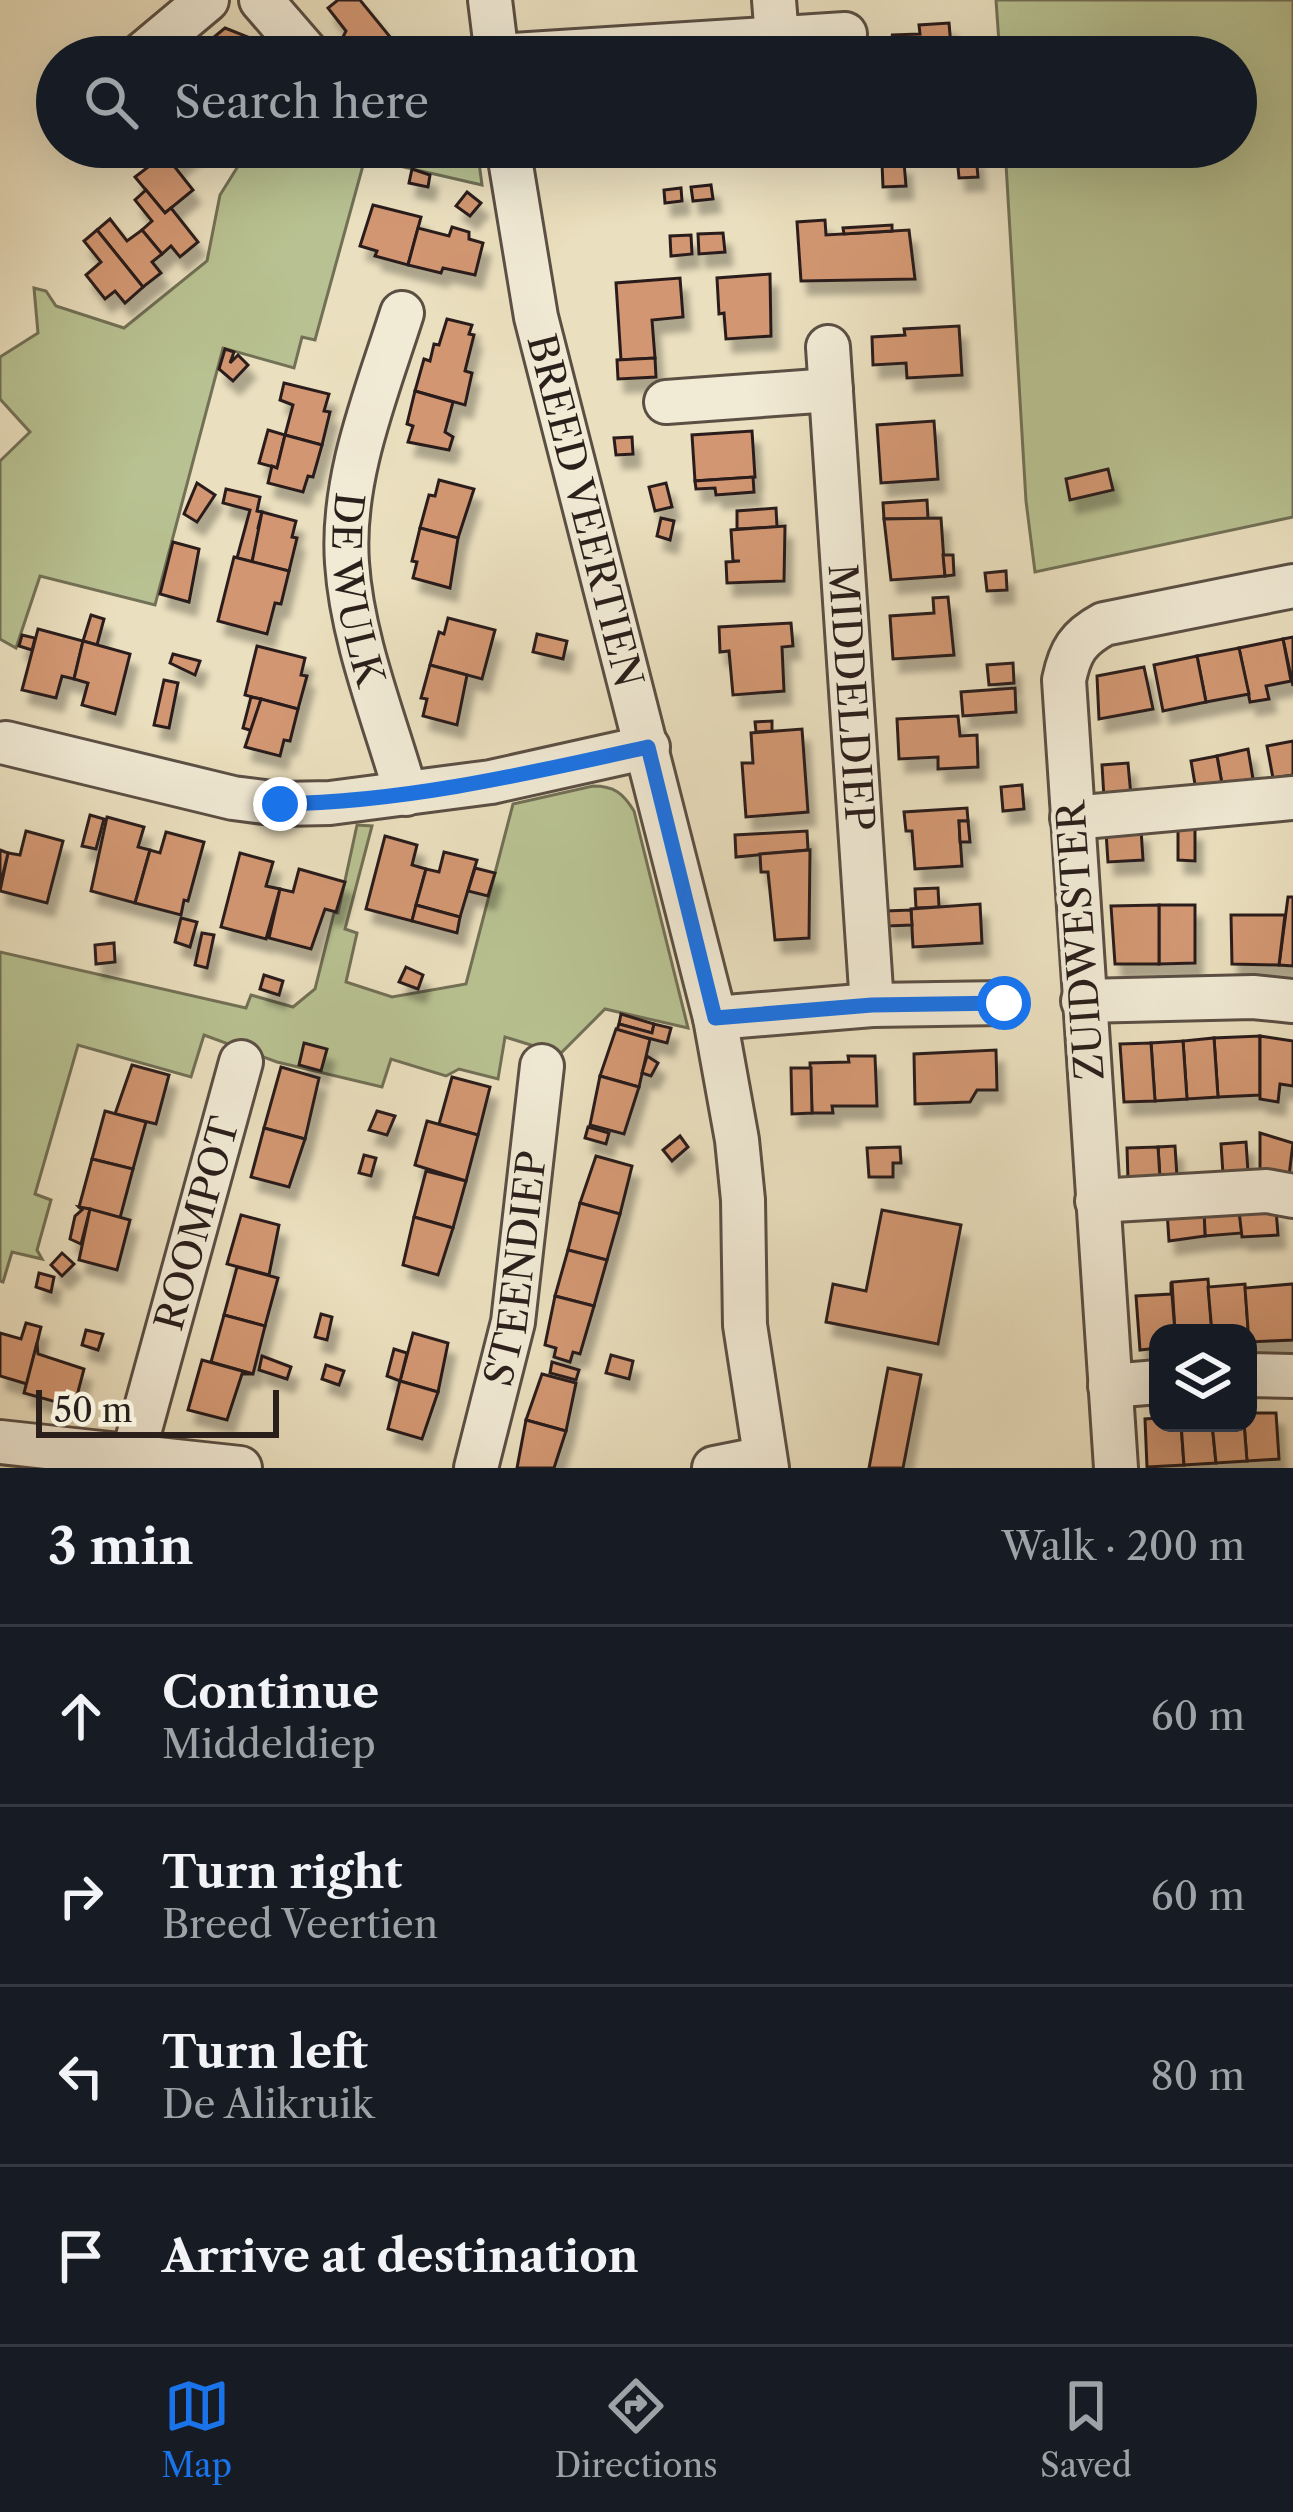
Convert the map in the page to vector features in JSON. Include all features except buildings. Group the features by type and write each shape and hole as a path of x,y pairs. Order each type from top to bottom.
{"street":[{"path":"164,36 207,0"},
{"path":"262,0 292,36"},
{"path":"490,0 494,36"},
{"path":"647,36 775,19 845,34"},
{"name":"BREED VEERTIEN","path":"511,168 536,316 715,1018 737,1140 745,1325 766,1463 713,1468"},
{"name":"DE WULK","path":"402,313 360,452 350,502 347,558 363,641 406,794"},
{"name":"MIDDELDIEP","path":"828,346 872,1005"},
{"path":"666,402 831,390"},
{"name":"ZUIDWESTER","path":"1116,1468 1064,680 1069,656 1082,635 1104,624 1293,586"},
{"path":"6,743 233,798 280,804 330,803 490,782 648,747"},
{"path":"1072,818 1293,798"},
{"path":"1083,1001 1293,1000"},
{"path":"715,1018 872,1005 1004,1003"},
{"name":"ROOMPOT","path":"133,1455 241,1062"},
{"name":"STEENDIEP","path":"476,1468 513,1322 542,1066"},
{"path":"1097,1201 1267,1191 1293,1196"},
{"path":"1257,1375 1293,1376"},
{"path":"1110,1386 1149,1383"},
{"path":"0,1442 240,1468"}],"green space":[{"path":"996,0 1293,0 1293,517 1035,572 1026,501 1006,168 1257,168 1257,36 999,36"},
{"path":"237,168 362,168 315,340 302,337 294,368 223,348 155,605 40,576 16,648 0,639 0,461 30,432 0,399 0,357 38,333 34,288 46,291 56,306 124,328 207,261 220,195"},
{"path":"408,168 480,168 482,185"},
{"path":"593,786 617,792 634,811 688,1028 605,1009 560,1054 505,1037 498,1079 459,1069 446,1076 391,1059 382,1087 277,1062 204,1035 191,1077 78,1045 35,1194 51,1200 37,1250 42,1259 12,1252 0,1281 0,952 246,1008 251,995 293,1007 315,989 357,825 372,826 345,929 357,933 346,982 392,997 466,984 513,804"}],"route":[{"path":"280,804 330,803 490,782 648,747 715,1018 872,1005 1004,1003"}]}
